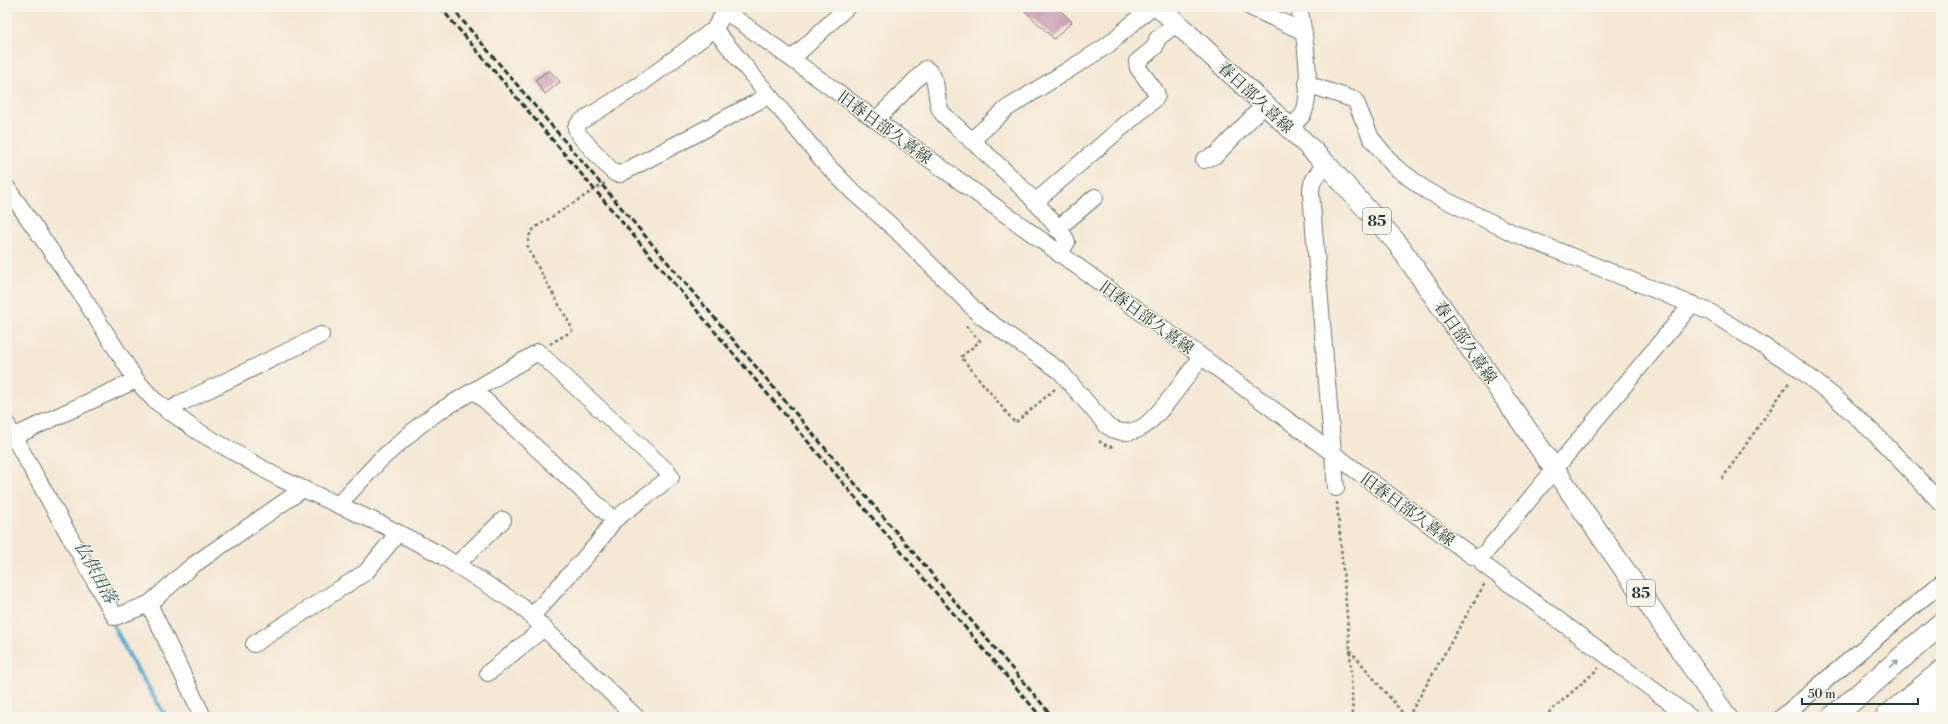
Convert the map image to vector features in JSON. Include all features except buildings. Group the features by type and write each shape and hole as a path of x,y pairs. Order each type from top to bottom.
{"highway":[{"path":"1833,717 1941,624"},
{"path":"1887,717 1941,672"}],"main road":[{"name":"春日部久喜線","path":"1159,7 1290,128 1326,164 1396,243 1727,717"}],"street":[{"path":"971,141 1006,109 1108,45 1151,7"},
{"path":"1250,7 1304,32"},
{"path":"1290,128 1302,115 1307,98 1307,46 1299,7"},
{"path":"792,60 845,8"},
{"path":"723,9 716,26 716,30 768,96 828,167 853,192 895,228 981,316 1060,371 1107,426 1115,431 1123,433 1132,431 1147,424 1181,384 1201,357"},
{"name":"旧春日部久喜線","path":"723,9 1472,556 1479,557"},
{"path":"1036,202 1155,99 1157,96 1156,92 1138,68 1137,62 1155,47 1157,39 1177,23"},
{"path":"716,30 709,33 642,83 580,122 576,128 579,135 616,174 627,172 768,96"},
{"path":"876,120 926,69 931,72 934,78 941,113 1036,202 1064,236 1067,242 1059,254"},
{"path":"1307,84 1355,100 1371,138 1394,166 1427,191 1511,232 1710,312 1798,368 1838,399 1879,438 1941,503"},
{"path":"1204,160 1216,155 1265,104"},
{"path":"1326,164 1315,176 1311,186 1336,488"},
{"path":"7,188 78,288 136,380 154,400 168,412 197,432 281,479 398,533 456,565 521,606 636,717"},
{"path":"1057,229 1095,197"},
{"path":"1685,713 1490,570 1484,565 1479,557 1485,553 1692,304"},
{"path":"168,412 181,403 321,335"},
{"path":"338,505 380,460 420,424 538,352 668,472 671,477 614,520 597,544 532,616"},
{"path":"136,380 11,431 115,617 149,604 192,566 303,489"},
{"path":"475,391 614,520"},
{"path":"456,565 503,520"},
{"path":"254,644 366,572 398,533"},
{"path":"1782,717 1941,583"},
{"path":"149,604 203,717"},
{"path":"488,673 544,628"},
{"path":"1916,717 1941,696"}],"path":[{"path":"538,352 572,331 572,328 528,249 531,231 544,221 602,185 616,174"},
{"path":"1722,479 1798,368"},
{"path":"1336,488 1350,650 1353,717"},
{"path":"1350,650 1407,717 1487,580 1490,570"},
{"path":"1544,717 1610,658"}],"waterway":[{"name":"仏供田落","path":"111,621 132,661 166,717"}],"railway":[{"path":"440,7 1041,717"},
{"path":"451,7 1053,717"}]}
